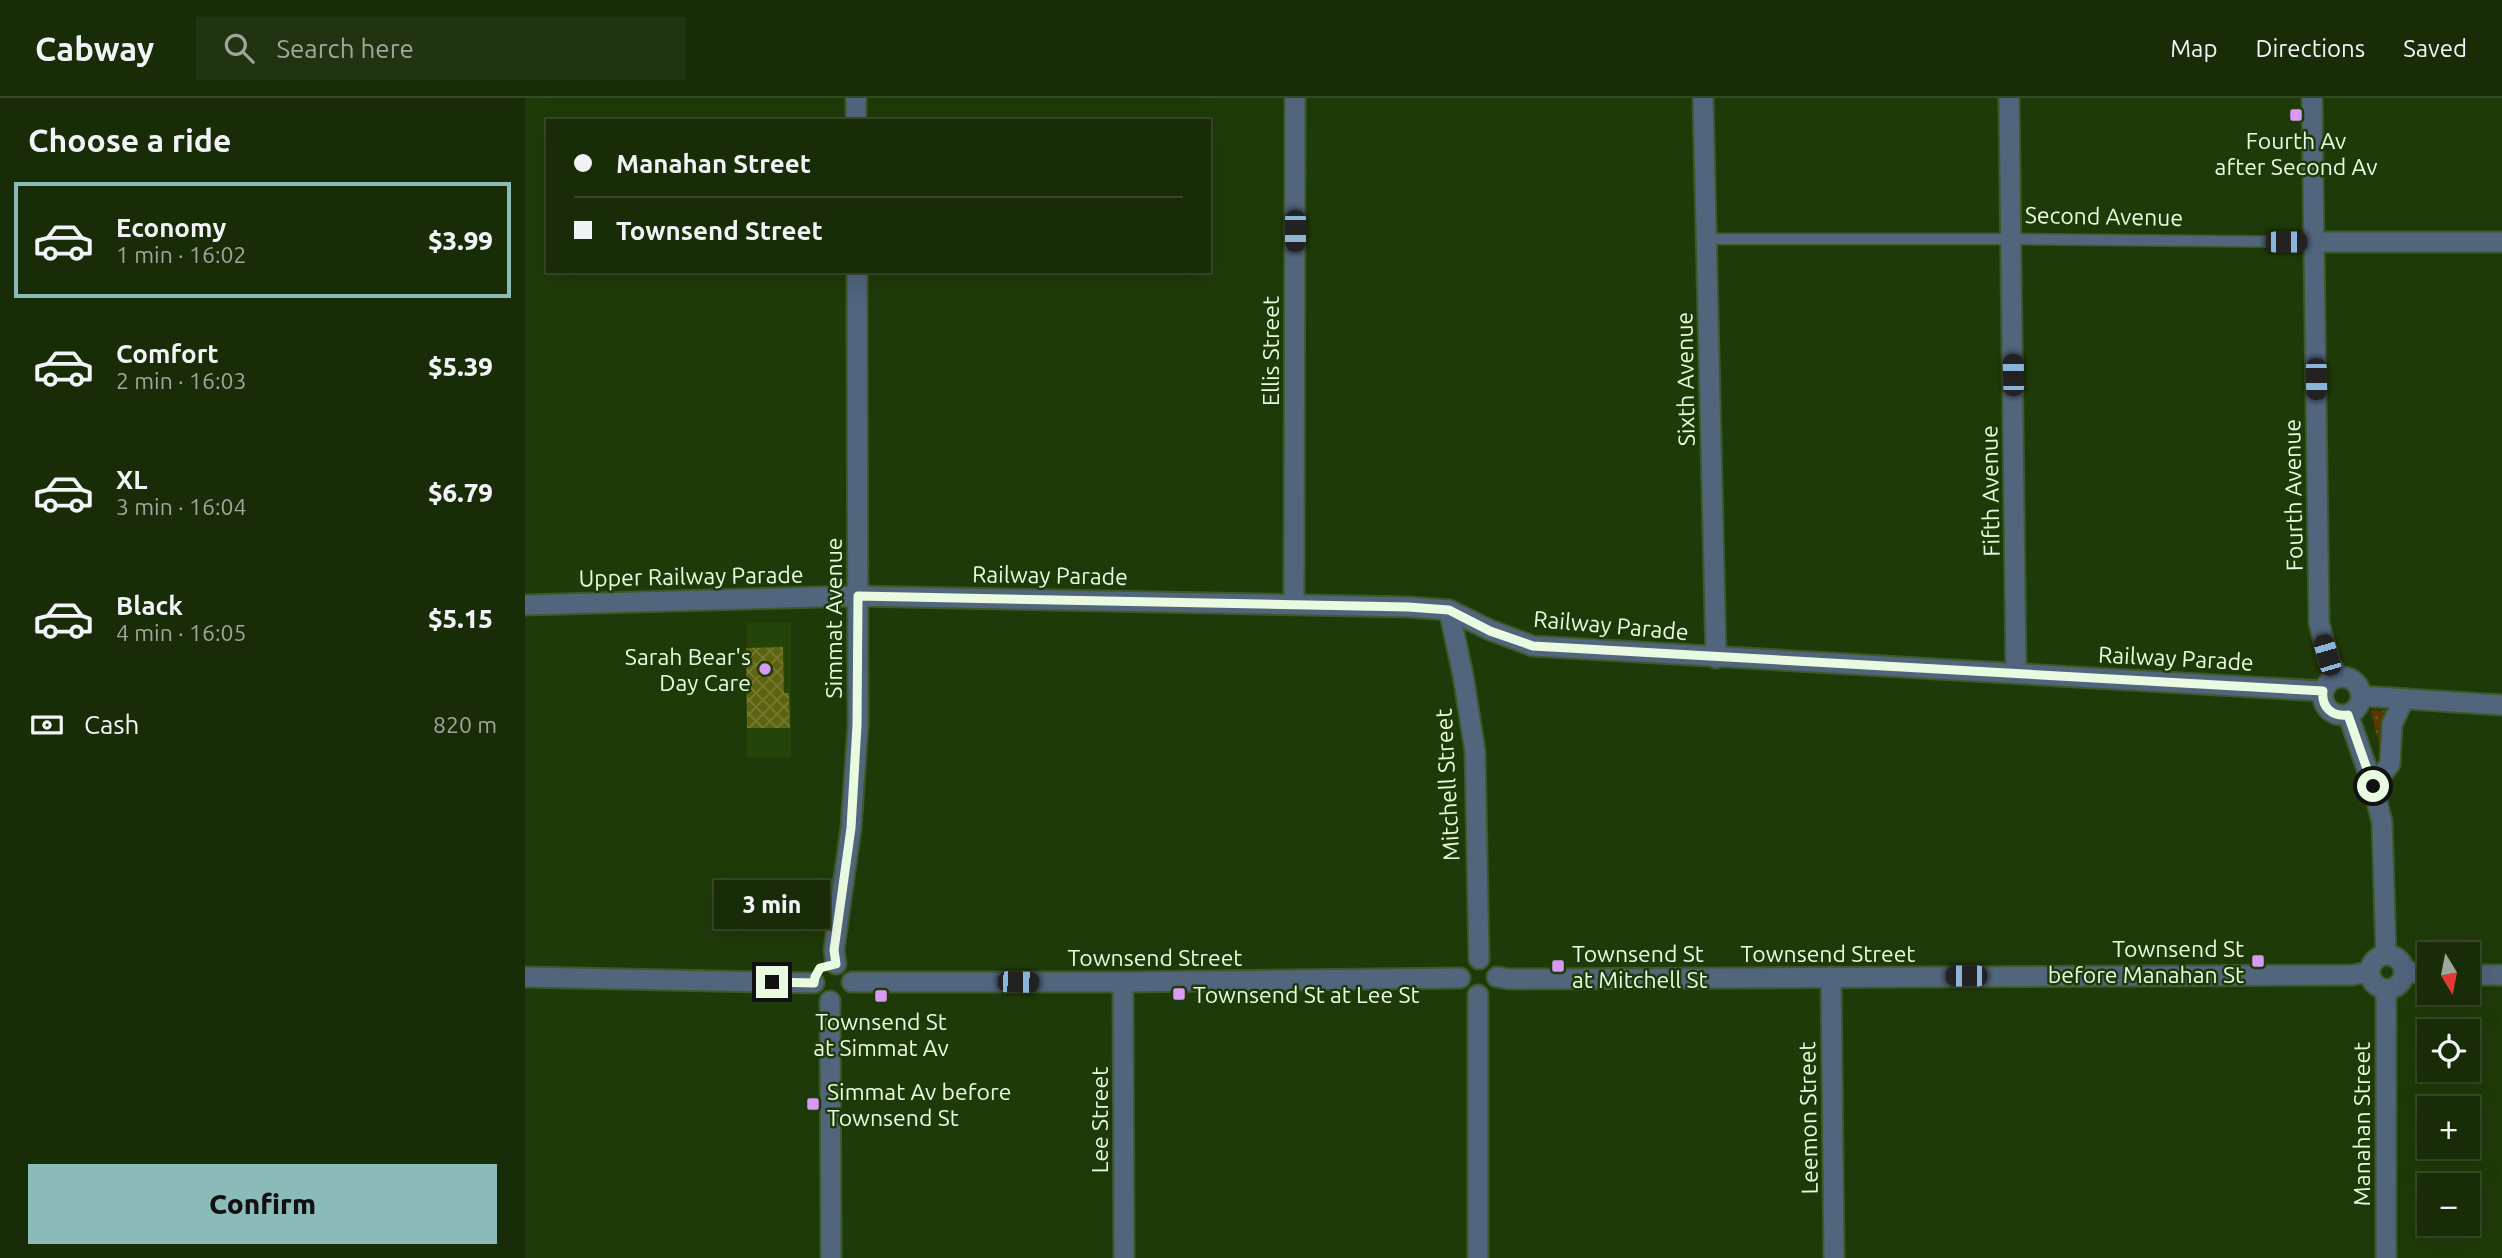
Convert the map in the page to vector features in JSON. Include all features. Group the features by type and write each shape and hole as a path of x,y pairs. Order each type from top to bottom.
{"street":[{"path":"856,98 856,119"},
{"name":"Ellis Street","path":"1294,603 1295,98"},
{"name":"Sixth Avenue","path":"1703,98 1716,658"},
{"name":"Fifth Avenue","path":"2009,98 2016,673"},
{"name":"Fourth Avenue","path":"2312,98 2319,623 2329,661 2338,677"},
{"name":"Second Avenue","path":"2314,242 2502,242"},
{"name":"Simmat Avenue","path":"836,964 834,950 851,828 857,725 857,273"},
{"name":"Railway Parade","path":"858,596 1294,603 1449,610 1490,631 1533,646 2323,691"},
{"name":"Upper Railway Parade","path":"525,605 858,596"},
{"name":"Mitchell Street","path":"1449,610 1475,751 1479,958"},
{"path":"2338,677 2354,681 2361,696 2357,708 2348,715 2336,715 2326,708 2323,691 2329,682 2338,677"},
{"path":"2361,696 2502,705"},
{"path":"2373,786 2390,764 2392,724 2404,699"},
{"path":"2348,715 2373,786 2382,822 2386,955"},
{"path":"2405,971 2397,987 2386,990 2372,982 2369,972 2376,958 2386,955 2396,958 2405,971 2417,973"},
{"path":"1479,958 1493,966 1497,976 1493,987 1478,995 1468,992 1460,978 1460,972 1467,962 1479,958"},
{"path":"836,964 848,971 852,982 849,992 843,998 830,1000 821,996 814,983 820,968 836,964"},
{"name":"Townsend Street","path":"1497,976 1509,979 2352,975 2369,972"},
{"path":"2480,975 2502,975"},
{"path":"525,976 814,983"},
{"name":"Leemon Street","path":"1831,977 1834,1258"},
{"name":"Townsend Street","path":"852,982 1460,978"},
{"name":"Lee Street","path":"1123,982 1124,1258"},
{"name":"Manahan Street","path":"2386,990 2386,1258"},
{"path":"1478,995 1478,1258"},
{"path":"830,1000 831,1258"}],"lane":[{"name":"Second Avenue","path":"1706,239 2314,242"}],"shaded area":[{"path":"747,623 791,623 791,757 747,757"},
{"path":"2389,711 2382,756 2371,712"}],"building":[{"name":"Sarah Bear's Day Care","path":"783,647 784,693 789,693 790,728 747,728 746,648"}],"place":[{"name":"Fourth Av after Second Av","path":"2296,115"},
{"name":"Sarah Bear's Day Care","path":"765,669"},
{"name":"Townsend St before Manahan St","path":"2258,961"},
{"name":"Townsend St at Mitchell St","path":"1558,966"},
{"name":"Townsend St at Lee St","path":"1179,994"},
{"name":"Townsend St at Simmat Av","path":"881,996"},
{"name":"Simmat Av before Townsend St","path":"813,1104"}],"route":[{"path":"772,982 814,983 820,968 836,964 834,950 851,828 857,725 858,596 1408,607 1449,610 1490,631 1533,646 2323,691 2326,708 2336,715 2348,715 2373,786"}]}
